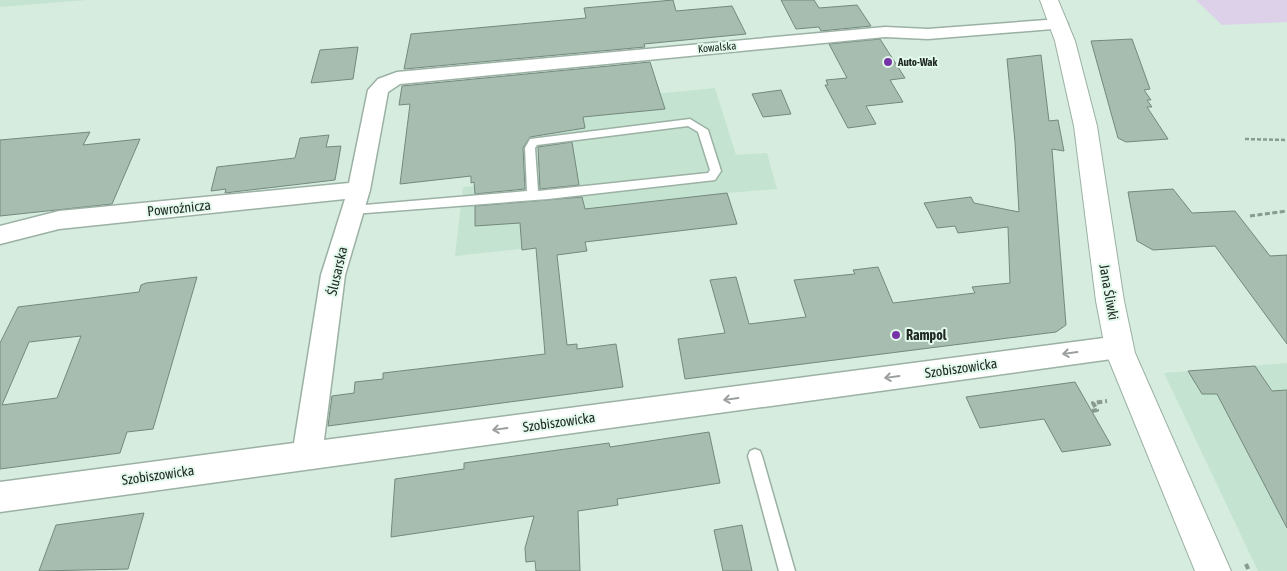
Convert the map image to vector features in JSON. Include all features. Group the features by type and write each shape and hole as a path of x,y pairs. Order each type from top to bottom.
{"street":[{"name":"Kowalska","path":"378,90 385,83 397,78 662,51 885,32 928,34 1054,12"},
{"name":"Jana Śliwki","path":"1054,12 1092,160 1105,275 1118,347 1213,571"},
{"name":"Ślusarska","path":"307,455 333,275 357,200 378,90"},
{"name":"Powroźnicza","path":"0,236 59,220 357,200"},
{"name":"Szobiszowicka","path":"0,497 1118,347"}],"lane":[{"path":"357,200 548,195 711,177 716,171 703,130 690,122 534,142 530,148 533,195"},
{"path":"755,456 787,571"}],"path":[{"path":"1246,139 1287,140"},
{"path":"1250,216 1287,211"},
{"path":"1092,411 1097,410 1093,403 1107,401"},
{"path":"1245,562 1249,571"}],"shaded area":[{"path":"0,0 87,0 0,7"},
{"path":"1196,0 1287,0 1287,22 1222,25"},
{"path":"715,88 736,155 767,153 777,189 728,193 738,225 455,256 463,187 513,182 512,108"},
{"path":"1287,363 1287,571 1258,571 1164,373"}],"building":[{"path":"673,0 676,11 732,6 746,34 644,44 645,47 404,69 411,34 586,18 584,8"},
{"path":"781,0 814,0 819,8 857,5 871,26 821,31 819,27 796,29"},
{"path":"880,39 905,78 890,80 903,102 866,106 876,124 848,128 825,85 828,85 826,80 847,78 829,44"},
{"path":"1132,39 1150,89 1144,90 1151,100 1147,100 1152,107 1147,107 1168,139 1126,142 1118,138 1091,41"},
{"path":"358,47 353,79 311,83 320,50"},
{"path":"1041,55 1049,121 1058,120 1064,151 1052,149 1066,325 1056,332 685,379 678,339 725,333 710,280 736,277 749,324 806,317 794,280 855,274 853,270 878,267 893,303 975,293 972,287 1010,283 1008,227 958,233 955,226 937,228 924,203 971,197 974,203 1019,212 1007,59"},
{"path":"650,62 665,109 583,117 585,128 530,137 523,148 525,189 475,194 474,182 471,183 471,176 400,184 410,104 399,105 402,86"},
{"path":"781,90 791,114 763,117 752,94"},
{"path":"90,132 83,145 140,139 112,204 0,216 0,140"},
{"path":"329,135 326,147 341,146 335,180 225,193 226,189 211,191 217,167 295,158 300,138"},
{"path":"572,142 579,185 540,189 538,147"},
{"path":"1173,189 1192,213 1235,211 1270,256 1287,255 1287,344 1215,246 1153,250 1137,241 1128,192"},
{"path":"727,193 737,224 585,242 587,251 557,255 567,345 577,344 577,349 616,344 623,387 328,426 332,396 354,393 355,382 383,379 383,373 545,354 536,248 522,250 520,223 475,226 475,206 582,197 585,209"},
{"path":"197,277 153,429 127,432 120,453 0,469 0,343 18,307 139,292 141,285","holes":["81,336 57,398 2,405 29,342"]},
{"path":"1255,366 1272,391 1287,390 1287,528 1217,394 1202,394 1188,371"},
{"path":"1075,382 1111,445 1062,452 1044,419 980,428 966,397"},
{"path":"709,432 720,483 617,499 618,505 578,511 580,571 536,571 535,561 526,562 525,548 534,516 391,537 395,479 464,469 464,463 609,443 610,447"},
{"path":"144,513 128,569 39,571 56,525"},
{"path":"742,525 752,571 723,571 714,530"}],"place":[{"name":"Auto-Wak","path":"888,62"},
{"name":"Rampol","path":"896,335"}]}
